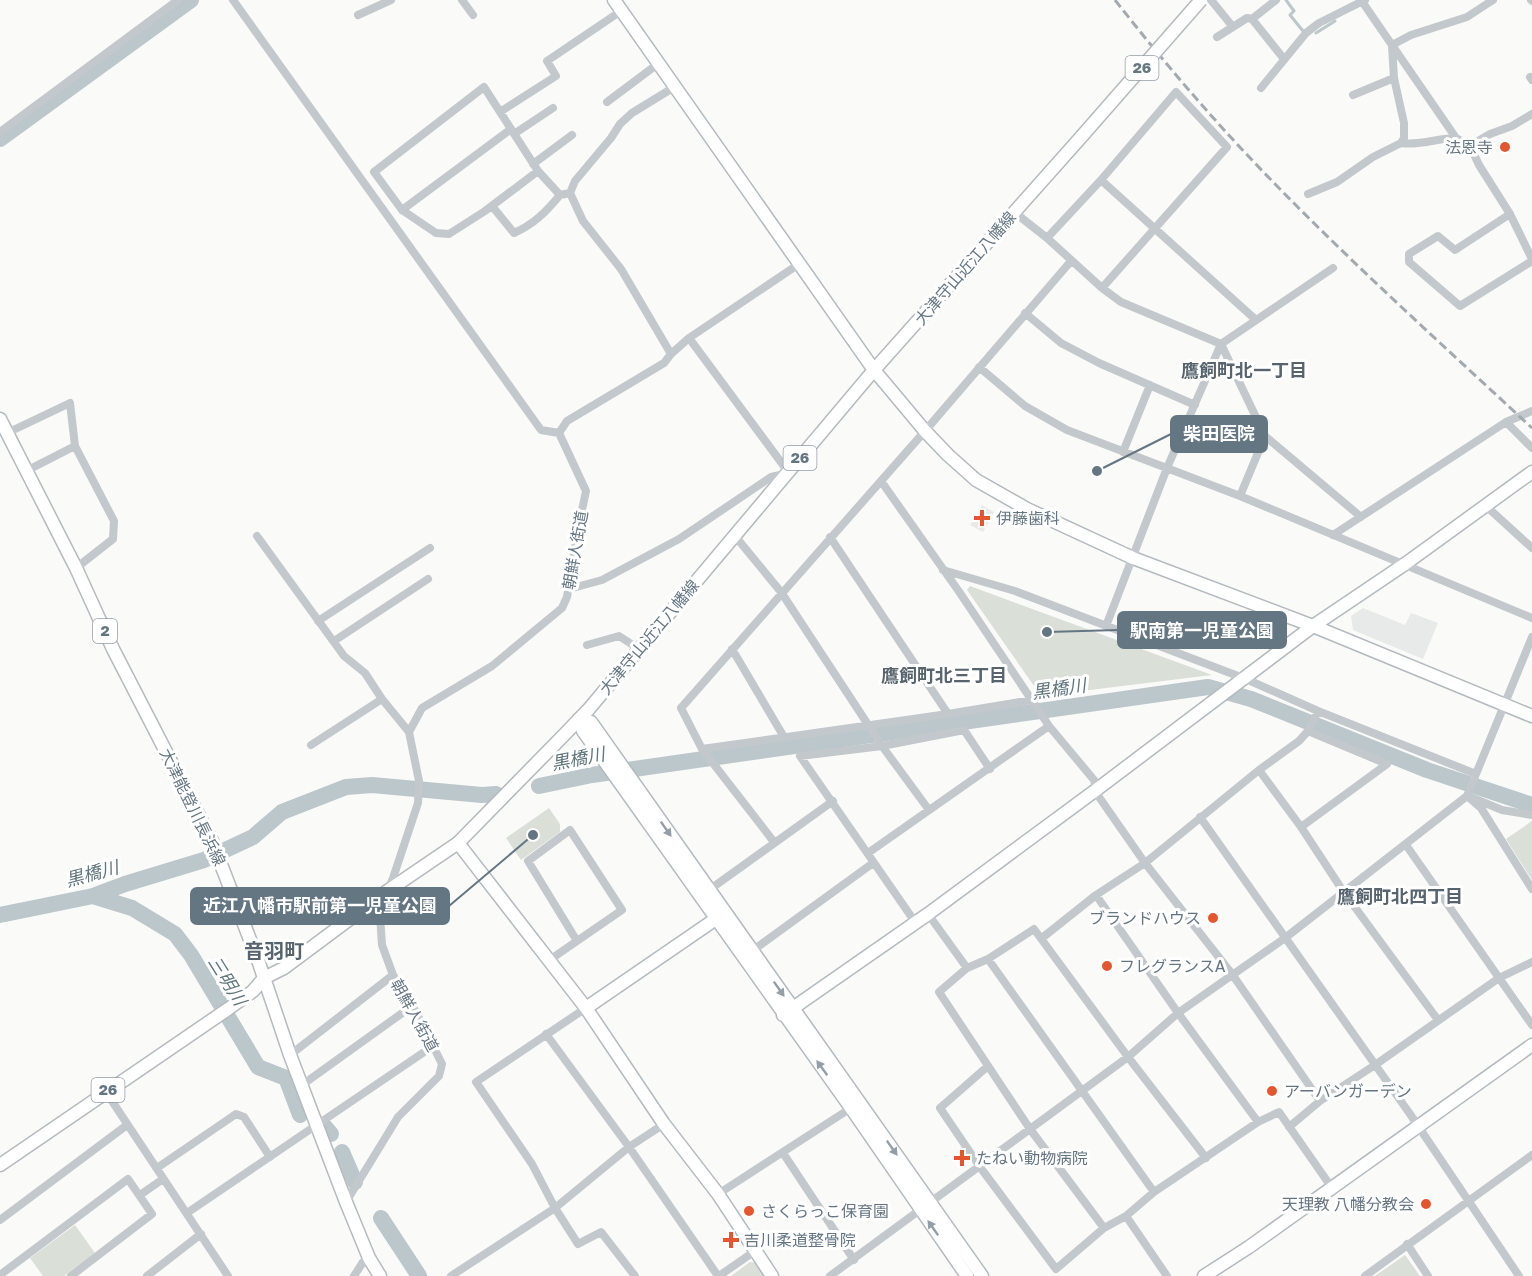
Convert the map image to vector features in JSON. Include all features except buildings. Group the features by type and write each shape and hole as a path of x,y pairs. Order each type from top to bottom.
{"street":[{"path":"0,132 178,0"},
{"path":"233,0 541,430 559,433 567,421 664,363 689,338 799,264"},
{"path":"358,15 391,0"},
{"path":"462,0 473,15"},
{"path":"614,0 874,370 948,456 976,480 1027,509 1133,558 1313,626 1532,716"},
{"name":"大津守山近江八幡線","path":"0,1165 217,1017 253,991 264,978 284,968 386,891 458,843 579,719 874,370 1201,0"},
{"path":"1211,0 1233,27"},
{"path":"1252,19 1276,0"},
{"path":"1261,87 1306,33 1319,23 1363,0 1456,138 1470,146 1479,165 1510,214 1532,260 1460,306 1409,262 1409,254 1438,236 1455,250 1510,214"},
{"path":"1392,45 1411,35 1467,17 1493,0"},
{"path":"500,112 556,76 547,61 621,11"},
{"path":"1217,37 1246,18 1252,19 1284,59"},
{"path":"1308,194 1337,182 1401,143 1404,138 1404,123 1394,78 1392,45"},
{"path":"607,102 659,63"},
{"path":"1353,95 1394,78"},
{"path":"671,354 621,269 583,221 570,193 574,181 620,124 632,113 676,86"},
{"path":"560,195 536,167 484,87 374,172 402,210 436,233 449,234 492,206 536,167 572,135"},
{"path":"1047,238 1101,180 1176,92 1227,147 1102,288"},
{"path":"402,210 513,131 553,108"},
{"path":"1470,146 1532,114"},
{"path":"1401,143 1413,145 1440,138 1456,138"},
{"path":"1101,180 1256,320"},
{"path":"492,206 514,233 529,226 545,213 560,195 570,193"},
{"path":"1014,212 1121,302 1221,344 1265,436 1361,516"},
{"path":"774,843 702,749 681,708 1071,261"},
{"path":"1106,626 1167,468 1221,344 1333,268"},
{"path":"1025,313 1061,343 1099,363 1195,405"},
{"path":"569,589 602,580 679,539 771,477 789,473 689,338"},
{"path":"979,367 1025,406 1066,430 1240,496 1532,618"},
{"path":"1123,452 1150,386"},
{"path":"7,433 70,403 75,446 114,521 113,539 76,568"},
{"path":"1333,535 1506,422 1532,411"},
{"name":"大津能登川長浜線","path":"0,419 76,568 113,649 212,841 346,1202 369,1258 380,1276"},
{"path":"1506,422 1532,448"},
{"name":"朝鮮人街道","path":"346,1202 398,1117 439,1076 442,1064 393,975 382,945 380,915 386,891 400,860 418,803 419,781 409,732 422,708 492,666 562,608 569,589 586,491 559,433"},
{"path":"1240,496 1265,436"},
{"path":"26,471 75,446"},
{"path":"788,1012 928,914 1246,679 1313,626 1405,564 1532,472"},
{"path":"881,481 1049,726 1095,780 1096,790 1145,864 1232,974 1320,1101"},
{"path":"1486,506 1532,548"},
{"path":"257,536 344,656 365,673 382,699 409,732"},
{"path":"735,536 781,592 882,746 928,810"},
{"path":"830,537 948,714"},
{"path":"318,621 430,548"},
{"path":"943,570 1015,591 1246,679 1318,711 1476,774"},
{"path":"334,641 428,579"},
{"path":"587,645 619,636 639,649"},
{"path":"830,1276 1128,1057 1178,1013 1285,938 1467,796 1532,637"},
{"path":"732,649 784,737"},
{"path":"311,745 382,699"},
{"path":"702,749 1032,701"},
{"path":"1042,938 1096,895 1145,864 1200,817 1299,741 1308,731 1318,711"},
{"path":"579,719 591,722 611,761 926,1207 967,1276"},
{"path":"868,853 1049,726"},
{"path":"915,922 800,756 882,746 964,730 990,769"},
{"path":"1301,827 1387,764 1308,731"},
{"path":"1259,770 1301,827 1343,891 1438,1020"},
{"path":"627,784 709,890 720,915 752,951 788,1012 851,1108 982,1276"},
{"path":"1467,796 1502,810 1532,815"},
{"path":"1467,796 1480,808 1532,889"},
{"path":"709,890 833,801"},
{"path":"1200,817 1375,1065 1519,1276"},
{"path":"548,961 622,910 570,830 528,861 577,941"},
{"path":"458,843 586,1008 664,1124 718,1194 772,1276"},
{"path":"1406,845 1532,1025"},
{"path":"752,951 873,863"},
{"path":"1096,895 1178,1013 1258,1122"},
{"path":"928,914 967,968"},
{"path":"635,1276 601,1232 578,1244 555,1208 532,1164 476,1082 720,915"},
{"path":"1104,1228 1030,1129 939,992 967,968 988,959 1034,928 1128,1057 1206,1158"},
{"path":"988,959 1154,1192"},
{"path":"1289,1127 1320,1101 1499,978 1532,962"},
{"path":"290,1055 393,975"},
{"path":"302,1085 412,1006"},
{"path":"546,1034 719,1276 755,1251"},
{"path":"1204,1276 1249,1247 1532,1045"},
{"path":"188,1213 433,1046"},
{"path":"988,1066 940,1107 980,1167 1056,1269 1104,1228 1126,1216 1154,1192 1258,1122 1279,1112 1332,1188"},
{"path":"106,1092 228,1276"},
{"path":"718,1194 851,1108"},
{"path":"157,1168 236,1114 244,1117 270,1157"},
{"path":"451,1276 544,1213 555,1208 629,1148 664,1124"},
{"path":"0,1220 127,1125"},
{"path":"783,1153 854,1260"},
{"path":"1365,1276 1468,1200 1531,1158"},
{"path":"0,1275 128,1179 153,1214 71,1276"},
{"path":"140,1196 164,1179"},
{"path":"1126,1216 1167,1276"},
{"path":"147,1276 201,1234"},
{"path":"1407,1244 1428,1276"},
{"path":"354,1276 363,1262 369,1258"}],"shaded area":[{"name":"伊藤歯科","path":"982,505 994,512 983,532 970,525"},
{"path":"970,586 1212,675 1041,696 967,590"},
{"path":"1363,608 1405,625 1411,613 1438,623 1423,659 1353,630 1351,616"},
{"path":"549,808 560,824 560,832 521,860 506,838"},
{"path":"1532,821 1532,880 1506,839"},
{"path":"75,1225 95,1253 64,1276 43,1276 30,1258"},
{"path":"1405,1255 1420,1276 1375,1276"},
{"path":"750,1262 759,1263 768,1276 731,1276"}],"waterway":[{"path":"0,139 191,0"},
{"path":"1286,0 1294,11 1290,15 1303,31"},
{"path":"1316,33 1335,21"},
{"name":"黒橋川","path":"539,786 592,775 1208,687 1251,699 1427,770 1532,805"},
{"name":"黒橋川","path":"0,915 93,896 204,860 253,837 282,812 346,787 372,785 482,795 496,794"},
{"name":"三明川","path":"93,896 132,908 175,934 191,955 258,1067 286,1078 300,1115"},
{"name":"三明川","path":"325,1127 331,1134"},
{"name":"三明川","path":"342,1152 355,1182"},
{"name":"三明川","path":"381,1218 419,1276"}],"railway":[{"path":"1115,0 1193,95 1277,186 1371,278 1532,428"}],"place":[{"name":"法恩寺","path":"1505,147"},
{"name":"柴田医院","path":"1097,471"},
{"name":"伊藤歯科","path":"982,518"},
{"name":"駅南第一児童公園","path":"1047,632"},
{"name":"近江八幡市駅前第一児童公園","path":"533,835"},
{"name":"ブランドハウス","path":"1213,918"},
{"name":"フレグランスA","path":"1107,966"},
{"name":"アーバンガーデン","path":"1272,1091"},
{"name":"たねい動物病院","path":"962,1158"},
{"name":"天理教 八幡分教会","path":"1426,1204"},
{"name":"さくらっこ保育園","path":"749,1211"},
{"name":"吉川柔道整骨院","path":"731,1240"}],"district":[{"name":"鷹飼町北一丁目","path":"1244,371"},
{"name":"鷹飼町北三丁目","path":"944,676"},
{"name":"鷹飼町北四丁目","path":"1400,897"},
{"name":"音羽町","path":"274,951"}]}
